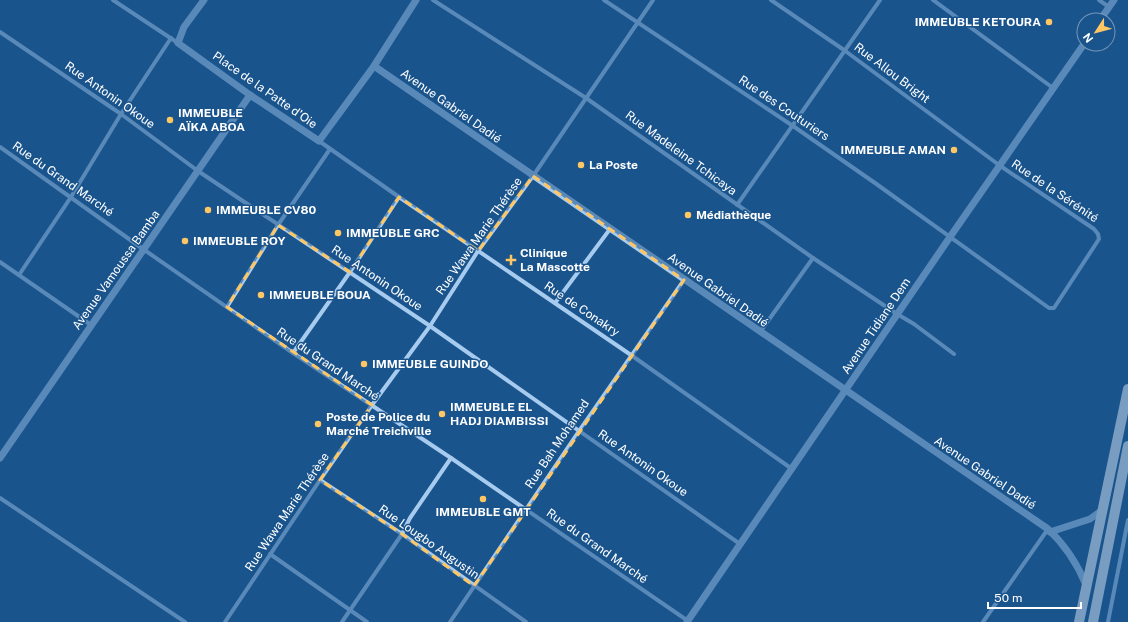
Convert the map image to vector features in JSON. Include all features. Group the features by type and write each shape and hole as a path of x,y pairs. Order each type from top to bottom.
{"main road":[{"path":"1079,622 1101,511 1128,389"},
{"path":"1093,622 1128,446"}],"street":[{"path":"113,0 178,43 184,27 204,0"},
{"name":"Place de la Patte d'Oie","path":"178,43 319,141 374,66 416,0"},
{"name":"Rue Madeleine Tchicaya","path":"433,0 586,98 813,258 914,324 954,354"},
{"name":"Rue des Couturiers","path":"604,0 793,126 950,237"},
{"name":"Rue Wawa Marie Thérèse","path":"225,622 320,480 372,405 430,326 478,251 533,176 653,0"},
{"name":"Rue Allou Bright","path":"771,0 844,50 999,166"},
{"path":"737,205 880,0"},
{"path":"933,0 1053,88"},
{"path":"1106,12 1114,0"},
{"path":"1101,1 1109,7"},
{"name":"Rue Antonin Okoue","path":"0,32 121,114 198,171 430,326 740,544"},
{"path":"19,275 71,198 121,114 171,38"},
{"name":"Avenue Tidiane Dem","path":"688,622 897,314 1078,52"},
{"name":"Avenue Gabriel Dadié","path":"374,66 1049,531 1070,553 1079,568 1086,585"},
{"name":"Avenue Vamoussa Bamba","path":"0,458 250,94"},
{"name":"Rue de Conakry","path":"319,141 631,355 792,469"},
{"name":"Rue du Grand Marché","path":"0,147 293,353 451,458 688,622"},
{"path":"227,307 278,224 330,149"},
{"name":"Rue de la Sérénité","path":"950,237 1049,308 1054,308 1058,304 1099,239 1098,234 1094,229 1053,200 999,166"},
{"path":"293,353 350,272 399,197"},
{"path":"555,303 610,229"},
{"path":"760,333 813,258"},
{"path":"0,262 91,325"},
{"name":"Rue Bah Mohamed","path":"450,622 525,509 684,280"},
{"path":"342,622 402,534 410,518 451,458"},
{"name":"Rue Lougbo Augustin","path":"320,480 402,534 526,622"},
{"path":"0,498 185,622"},
{"path":"984,622 1049,531 1090,519 1101,511"},
{"path":"1108,622 1128,520"},
{"path":"270,554 367,622"}],"highlighted area":[{"path":"533,176 684,280 474,586 402,534 320,480 372,405 227,307 278,225 350,272 399,197 478,251"}],"place":[{"name":"IMMEUBLE KETOURA","path":"1049,22"},
{"name":"IMMEUBLE AÏKA ABOA","path":"170,120"},
{"name":"IMMEUBLE AMAN","path":"954,150"},
{"name":"La Poste","path":"581,165"},
{"name":"IMMEUBLE CV80","path":"208,210"},
{"name":"Médiathèque","path":"688,215"},
{"name":"IMMEUBLE GRC","path":"338,233"},
{"name":"IMMEUBLE ROY","path":"185,241"},
{"name":"Clinique La Mascotte","path":"511,260"},
{"name":"IMMEUBLE BOUA","path":"261,295"},
{"name":"IMMEUBLE GUINDO","path":"364,364"},
{"name":"IMMEUBLE EL HADJ DIAMBISSI","path":"442,414"},
{"name":"Poste de Police du Marché Treichville","path":"318,424"},
{"name":"IMMEUBLE GMT","path":"483,499"}]}
